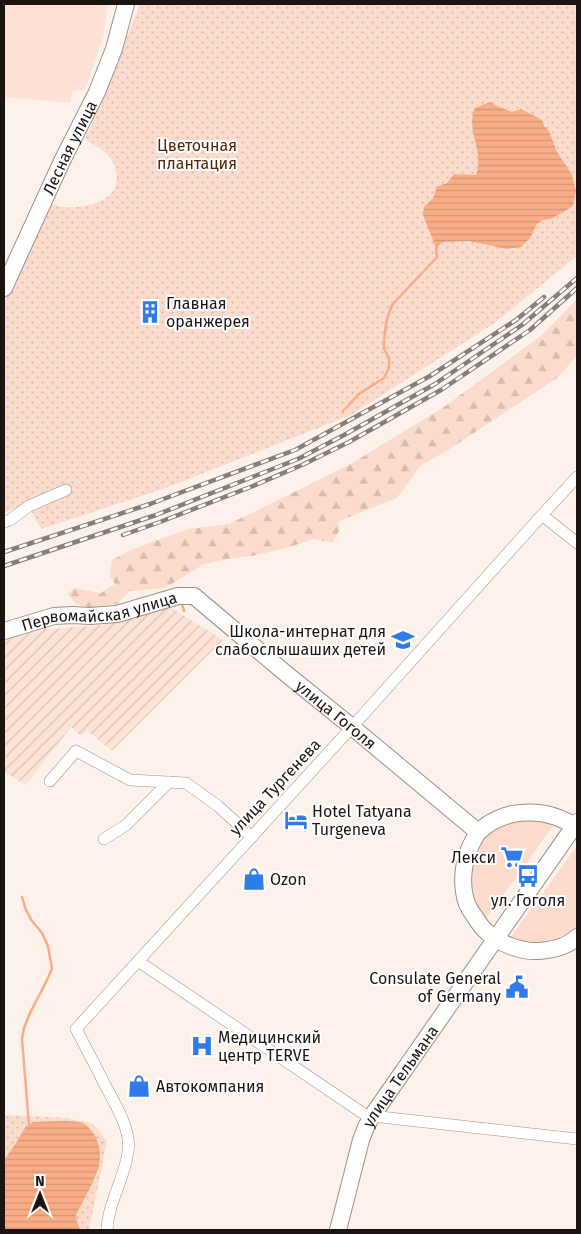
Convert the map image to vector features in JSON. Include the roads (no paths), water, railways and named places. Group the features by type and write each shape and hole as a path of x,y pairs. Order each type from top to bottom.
{"street":[{"name":"Лесная улица","path":"4,288 62,161 97,92 114,49 126,4"},
{"name":"улица Тургенева","path":"107,1230 110,1208 127,1161 128,1139 119,1113 76,1029 352,728 577,477"},
{"path":"4,522 10,520 29,506 66,490"},
{"path":"542,515 577,542"},
{"name":"Первомайская улица","path":"4,631 54,616 117,614 178,596 194,596"},
{"name":"улица Гоголя","path":"194,596 478,832"},
{"path":"50,781 76,751 130,780 186,783 218,806 252,837"},
{"path":"104,839 126,825 169,782"},
{"name":"улица Тельмана","path":"338,1230 361,1140 372,1116 576,825 555,816 537,812 523,812 495,820 478,832"},
{"path":"478,832 467,855 463,873 467,905 487,932 517,950 537,951 558,948 577,937"},
{"path":"138,961 361,1113 372,1116 577,1139"}],"waterway":[{"path":"343,411 359,394 384,378 389,368 389,358 384,349 384,339 387,319 392,305 437,257 436,248"},
{"path":"181,602 184,611"},
{"path":"22,897 26,910 42,933 48,946 52,969 30,1013 22,1039 29,1125"}],"railway":[{"path":"4,566 156,515 298,459 435,384 522,325 577,278"},
{"path":"123,535 253,486 349,442 441,390 530,330 577,288"},
{"path":"4,552 150,504 295,450 430,376 516,320 544,297"}],"place":[{"name":"Главная оранжерея","path":"150,312"},
{"name":"Школа-интернат для слабослышаших детей","path":"403,640"},
{"name":"Hotel Tatyana Turgeneva","path":"296,820"},
{"name":"Лекси","path":"512,857"},
{"name":"ул. Гоголя","path":"528,876"},
{"name":"Ozon","path":"254,879"},
{"name":"Consulate General of Germany","path":"517,987"},
{"name":"Медицинский центр TERVE","path":"202,1046"},
{"name":"Автокомпания","path":"139,1086"}],"park label":[{"name":"Цветочная плантация","path":"197,154"}]}
